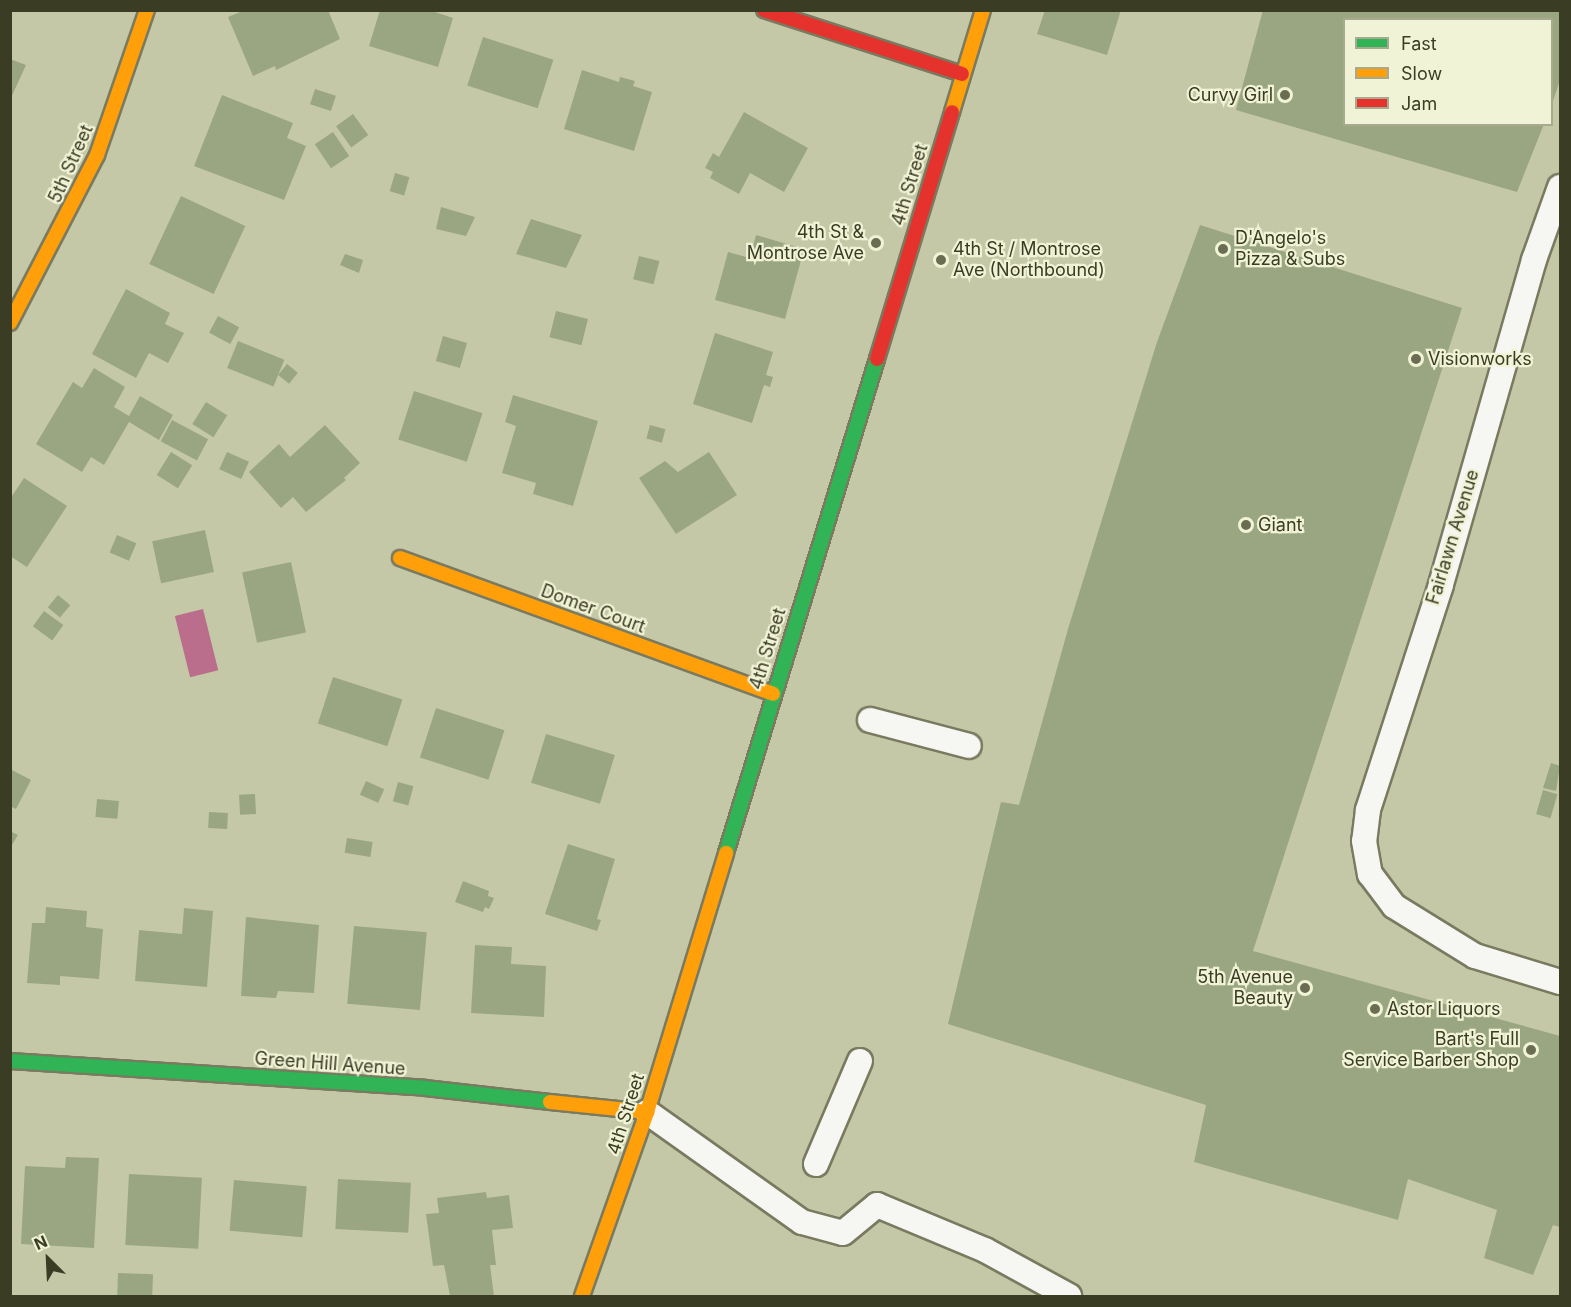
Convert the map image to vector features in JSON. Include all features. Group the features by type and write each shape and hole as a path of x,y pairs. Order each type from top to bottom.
{"street":[{"name":"5th Street","path":"10,323 97,155 147,10"},
{"path":"764,10 962,74"},
{"name":"4th Street","path":"582,1296 647,1112 983,10"},
{"name":"Domer Court","path":"400,558 773,694"},
{"name":"Green Hill Avenue","path":"10,1061 425,1089 647,1112"}],"lane":[{"name":"Fairlawn Avenue","path":"1560,187 1534,260 1441,585 1368,810 1365,857 1378,888 1417,922 1475,956 1560,982"},
{"path":"870,720 969,746"},
{"path":"816,1164 860,1061"},
{"path":"647,1112 802,1222 843,1233 877,1205 985,1250 1069,1296"}],"shaded area":[{"path":"203,609 218,670 190,677 175,616"}],"building":[{"path":"245,10 328,10 340,39 276,70 275,66 253,76 228,17"},
{"path":"380,10 429,10 453,18 438,67 369,46"},
{"path":"1045,10 1121,10 1107,55 1037,34"},
{"path":"1263,10 1560,10 1560,80 1553,101 1553,18 1343,18 1343,126 1543,126 1517,192 1236,110"},
{"path":"483,37 553,60 538,108 467,86"},
{"path":"10,59 26,65 10,100"},
{"path":"582,70 619,82 620,77 635,81 633,86 652,92 634,151 564,129"},
{"path":"315,89 336,96 331,111 310,104"},
{"path":"222,95 293,123 287,138 306,146 284,200 194,166"},
{"path":"744,112 808,148 784,192 750,173 739,194 710,178 713,172 705,168 713,153 719,157"},
{"path":"353,114 368,135 351,147 336,126"},
{"path":"333,132 349,156 331,168 315,144"},
{"path":"395,173 409,177 404,195 390,191"},
{"path":"181,196 245,226 214,294 149,264"},
{"path":"441,207 475,217 466,236 436,229"},
{"path":"531,219 582,235 566,268 516,254"},
{"path":"1200,225 1462,308 1253,951 1560,1036 1560,1227 1553,1225 1533,1275 1484,1258 1497,1210 1408,1179 1398,1220 1194,1162 1206,1105 948,1024 1001,802 1019,805 1068,629 1157,342"},
{"path":"756,235 804,249 785,319 715,300 728,252 750,258"},
{"path":"345,254 363,260 359,273 340,265"},
{"path":"639,256 659,261 654,284 633,279"},
{"path":"126,289 170,313 165,324 184,333 168,363 149,353 136,378 92,354"},
{"path":"556,311 588,319 581,345 549,337"},
{"path":"218,316 239,327 230,344 209,333"},
{"path":"715,333 773,352 766,375 773,377 770,387 764,385 752,423 693,404"},
{"path":"443,336 467,343 460,368 436,361"},
{"path":"238,341 284,360 273,387 227,368"},
{"path":"287,364 298,373 289,384 278,375"},
{"path":"94,368 125,387 114,407 129,416 140,396 173,415 159,440 129,422 104,465 91,457 82,472 36,444 73,382 82,388"},
{"path":"414,391 482,413 467,462 398,440"},
{"path":"513,395 598,421 573,506 533,494 536,483 502,473 516,426 505,422"},
{"path":"206,402 227,415 213,437 192,424"},
{"path":"172,420 208,439 197,460 161,441"},
{"path":"325,425 360,463 344,478 346,480 306,512 293,497 281,508 249,472 279,444 290,457"},
{"path":"650,425 665,429 662,443 646,439"},
{"path":"171,452 192,465 178,488 157,475"},
{"path":"227,452 249,462 241,479 219,469"},
{"path":"709,452 737,495 676,534 639,478 665,461 678,472"},
{"path":"24,478 67,506 27,567 10,556 10,499"},
{"path":"205,530 214,572 161,583 152,541"},
{"path":"117,535 136,543 129,561 110,552"},
{"path":"291,562 306,632 257,643 242,572"},
{"path":"58,595 70,605 60,618 48,607"},
{"path":"44,611 63,625 52,640 33,626"},
{"path":"333,677 402,700 387,746 318,724"},
{"path":"436,708 504,730 488,780 420,757"},
{"path":"546,734 615,755 600,804 531,783"},
{"path":"1551,763 1560,766 1556,791 1543,788"},
{"path":"10,769 31,780 16,809 10,806"},
{"path":"366,781 384,789 378,803 360,795"},
{"path":"398,782 413,786 408,805 393,801"},
{"path":"1543,790 1557,794 1551,818 1536,814"},
{"path":"255,794 256,814 240,815 239,795"},
{"path":"97,799 119,801 117,819 95,817"},
{"path":"209,812 228,813 227,829 208,828"},
{"path":"10,831 18,835 10,848"},
{"path":"347,838 373,842 370,857 345,853"},
{"path":"568,844 615,859 597,919 601,920 597,931 545,914"},
{"path":"463,881 489,891 488,896 494,898 489,909 485,907 483,912 455,902"},
{"path":"46,907 87,911 86,927 103,929 99,979 60,976 60,985 27,983 32,923 45,923"},
{"path":"184,908 213,911 207,987 135,981 139,930 182,934"},
{"path":"246,917 319,925 314,993 278,991 276,998 241,996"},
{"path":"354,926 427,932 420,1010 347,1004"},
{"path":"475,945 512,947 511,964 546,966 544,1017 471,1013"},
{"path":"66,1157 99,1158 94,1248 21,1244 25,1166 65,1168"},
{"path":"129,1174 202,1178 198,1249 125,1245"},
{"path":"338,1179 411,1183 408,1233 335,1229"},
{"path":"234,1180 307,1186 302,1237 230,1231"},
{"path":"486,1192 487,1198 509,1195 513,1228 492,1230 496,1265 490,1265 494,1296 450,1296 444,1265 433,1266 426,1214 439,1213 437,1198"},
{"path":"118,1273 153,1274 152,1296 117,1296"}],"traffic: fast":[{"path":"726,853 877,359"},
{"path":"10,1061 425,1088 550,1102"}],"traffic: slow":[{"path":"10,323 97,155 147,10"},
{"path":"952,112 983,10"},
{"path":"400,558 773,694"},
{"path":"582,1296 647,1112 726,853"},
{"path":"550,1102 647,1112"}],"traffic: jam":[{"path":"764,10 962,74"},
{"path":"877,359 952,112"}],"place":[{"name":"Curvy Girl","path":"1285,95"},
{"name":"4th St & Montrose Ave","path":"876,243"},
{"name":"D'Angelo's Pizza & Subs","path":"1223,249"},
{"name":"4th St / Montrose Ave (Northbound)","path":"941,260"},
{"name":"Visionworks","path":"1416,359"},
{"name":"Giant","path":"1246,525"},
{"name":"5th Avenue Beauty","path":"1305,988"},
{"name":"Astor Liquors","path":"1375,1009"},
{"name":"Bart's Full Service Barber Shop","path":"1531,1050"}]}
